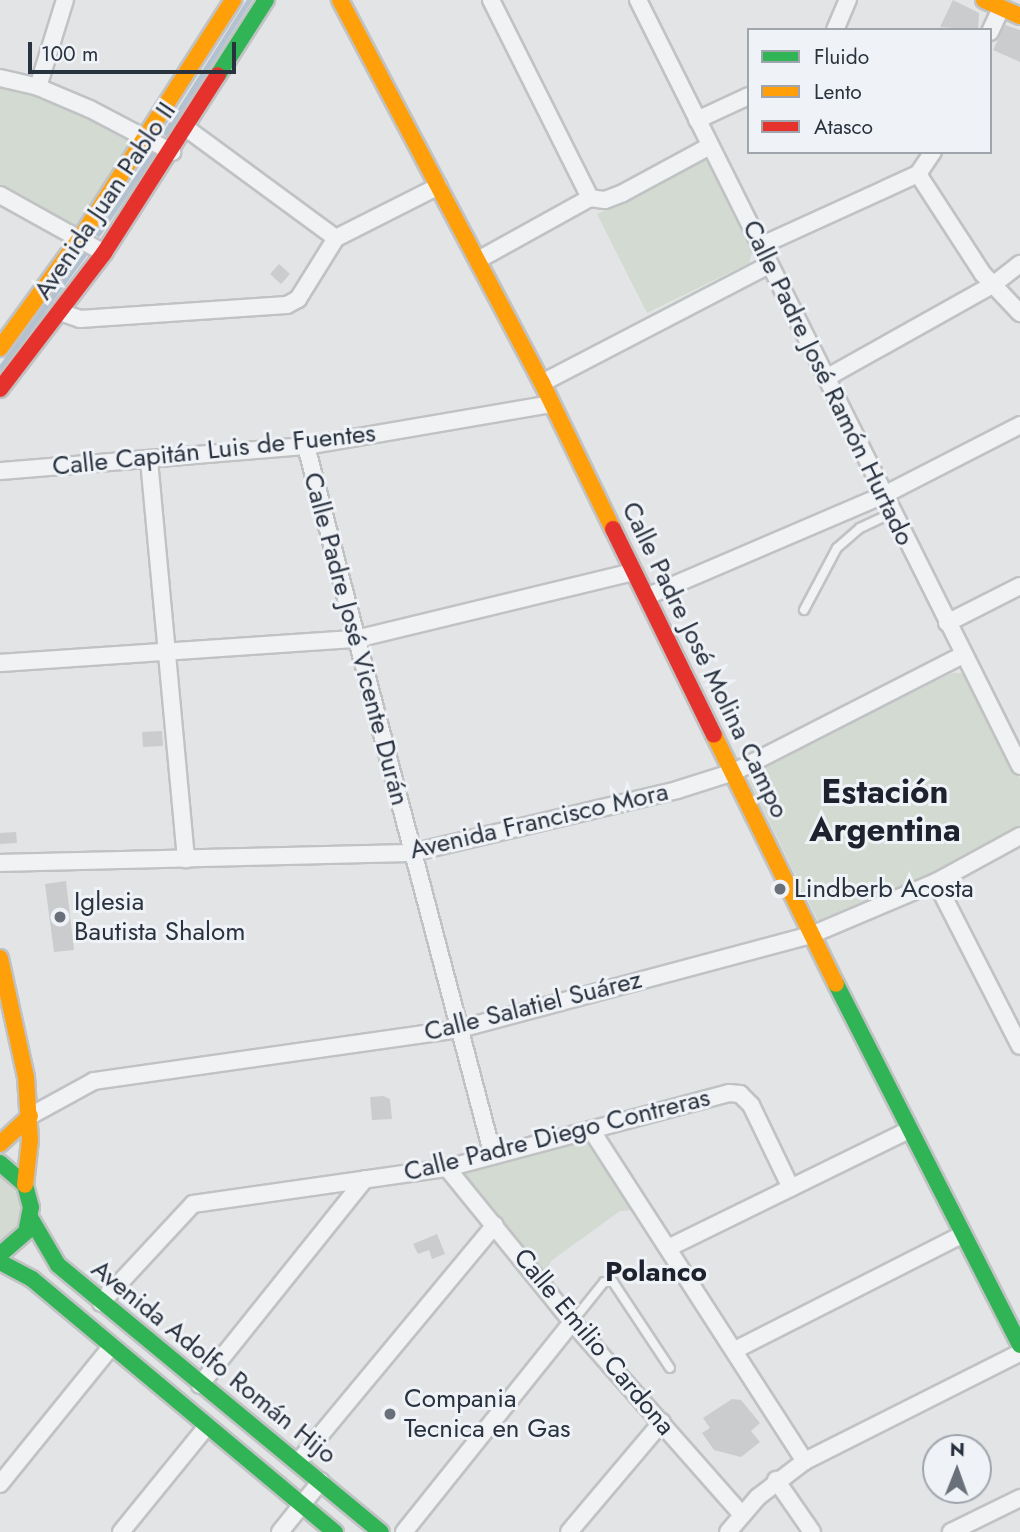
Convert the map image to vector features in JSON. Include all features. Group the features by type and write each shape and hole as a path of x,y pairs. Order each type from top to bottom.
{"street":[{"path":"38,87 65,0"},
{"name":"Avenida Juan Pablo II","path":"0,348 81,237 233,0"},
{"name":"Avenida Juan Pablo II","path":"0,389 104,253 172,152 266,0"},
{"name":"Calle Padre José Molina Campo","path":"340,0 542,383 811,934 962,1235 1020,1344"},
{"path":"491,0 590,198"},
{"name":"Calle Padre José Ramón Hurtado","path":"638,0 947,623 1015,743 1020,766"},
{"path":"836,28 848,0"},
{"path":"984,0 1020,16"},
{"path":"992,28 1002,8"},
{"path":"0,78 38,87 172,152"},
{"path":"697,120 747,97"},
{"path":"186,128 336,238"},
{"path":"478,260 590,198 605,200 623,193 710,146"},
{"path":"760,246 918,174 932,154"},
{"path":"918,174 994,284 1020,313"},
{"path":"60,312 80,319 287,305 298,299 336,238 439,186"},
{"path":"0,195 81,237 104,253"},
{"path":"826,379 994,284 1020,264"},
{"path":"542,383 769,265"},
{"name":"Calle Capitán Luis de Fuentes","path":"0,471 306,446 551,404"},
{"path":"648,596 884,495 1020,425"},
{"name":"Calle Padre José Vicente Durán","path":"306,446 411,853 493,1156"},
{"path":"149,460 186,859"},
{"path":"0,663 356,639 633,572"},
{"path":"947,623 1020,586"},
{"name":"Avenida Francisco Mora","path":"0,863 411,853 677,790 734,772 963,654"},
{"name":"Calle Salatiel Suárez","path":"30,1116 94,1081 460,1029 811,934 936,882 1020,836"},
{"path":"936,882 1020,1046"},
{"path":"0,958 26,1077 30,1116 25,1185 31,1219 17,1244 0,1255"},
{"name":"Calle Padre Diego Contreras","path":"101,1303 194,1204 447,1168 729,1093 740,1094 751,1105 791,1188"},
{"path":"0,1144 30,1116"},
{"path":"668,1248 909,1130"},
{"path":"592,1131 805,1461"},
{"path":"0,1163 25,1185"},
{"name":"Calle Emilio Cardona","path":"447,1168 572,1322 742,1515"},
{"path":"200,1385 365,1180"},
{"name":"Avenida Adolfo Román Hijo","path":"31,1219 58,1265 381,1532"},
{"path":"298,1462 495,1224"},
{"path":"735,1350 962,1235"},
{"name":"Avenida Adolfo Román Hijo","path":"0,1262 32,1279 335,1532"},
{"path":"32,1279 101,1303"},
{"path":"404,1532 572,1322"},
{"path":"728,1532 776,1480 805,1461 1020,1344"},
{"path":"0,1484 111,1347"},
{"path":"569,1532 662,1422"},
{"path":"121,1532 207,1426"},
{"path":"776,1480 812,1532"},
{"path":"280,1532 321,1481"},
{"path":"951,1532 1020,1498"}],"lane":[{"path":"804,610 837,548 860,528 892,513"},
{"path":"572,1322 604,1282 613,1282 670,1368"}],"shaded area":[{"path":"0,86 50,100 137,138 79,227 0,187"},
{"path":"708,159 752,253 749,263 647,313 597,214"},
{"path":"952,673 968,673 1020,778 1020,829 821,927 749,781 756,770"},
{"path":"581,1139 592,1145 634,1210 620,1211 551,1261 546,1274 464,1180 464,1171"},
{"path":"0,1174 22,1200 20,1225 0,1248"}],"building":[{"path":"953,0 979,13 978,28 940,27"},
{"path":"1005,25 1020,30 1020,62 993,50"},
{"path":"279,264 290,274 281,284 270,274"},
{"path":"162,731 163,746 143,747 142,732"},
{"path":"16,832 17,843 0,844 0,833"},
{"name":"Iglesia Bautista Shalom","path":"66,881 74,950 54,952 45,884"},
{"path":"383,1096 390,1099 392,1119 372,1120 370,1097"},
{"path":"437,1234 445,1254 432,1259 429,1250 418,1254 413,1244"},
{"path":"732,1399 741,1400 760,1423 751,1431 760,1442 741,1457 714,1450 702,1433 710,1428 703,1418"}],"waterway":[{"path":"165,133 249,0"},
{"path":"98,234 153,153"},
{"path":"0,368 85,253"}],"traffic: fast":[{"path":"218,75 266,0"},
{"path":"836,984 1020,1345"},
{"path":"0,1163 25,1185 31,1207 26,1232 0,1255"},
{"path":"31,1219 58,1265 381,1532"},
{"path":"0,1262 32,1279 335,1532"}],"traffic: slow":[{"path":"0,348 81,237 233,0"},
{"path":"340,0 542,383 613,529"},
{"path":"984,0 1020,16"},
{"path":"714,735 836,984"},
{"path":"0,958 26,1077 30,1140 25,1185"},
{"path":"0,1144 30,1116"}],"traffic: jam":[{"path":"0,389 104,253 218,75"},
{"path":"613,529 714,735"}],"place":[{"name":"Lindberb Acosta","path":"780,889"},
{"name":"Iglesia Bautista Shalom","path":"60,917"},
{"name":"Compania Tecnica en Gas","path":"390,1414"}],"district":[{"name":"Estación Argentina","path":"885,811"},
{"name":"Polanco","path":"656,1272"}]}
